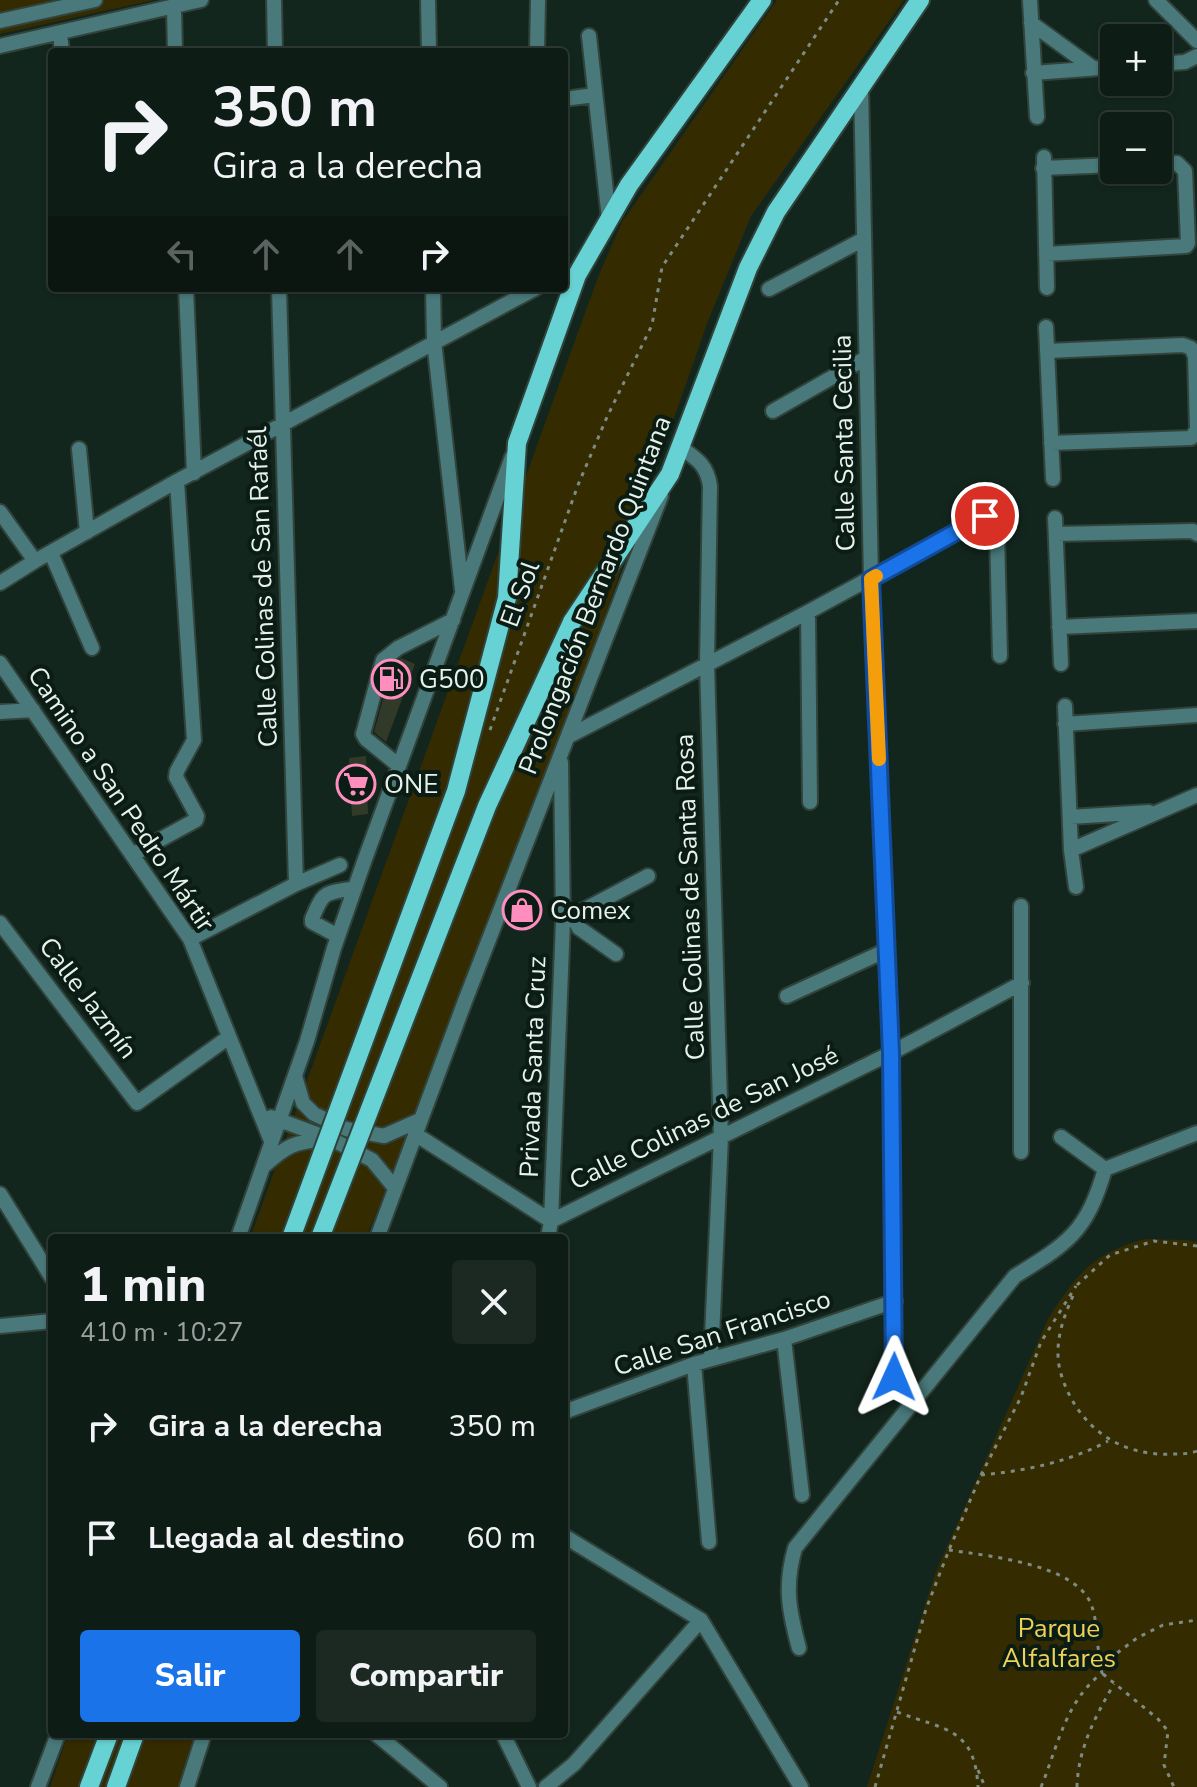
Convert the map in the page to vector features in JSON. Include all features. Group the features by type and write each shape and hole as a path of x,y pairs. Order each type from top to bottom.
{"main road":[{"path":"292,1234 456,791 507,598 517,443 577,275 629,185 762,0"},
{"name":"Prolongación Bernardo Quintana","path":"670,474 748,268 776,212 920,0"},
{"path":"322,1234 487,806 572,622 670,474"},
{"path":"89,1787 107,1738"},
{"path":"116,1787 134,1738"}],"street":[{"path":"0,21 95,0"},
{"path":"0,46 201,0"},
{"path":"274,0 275,48"},
{"path":"428,0 429,48"},
{"path":"537,48 538,0"},
{"path":"1156,0 1197,41"},
{"path":"1030,1 1037,117"},
{"path":"174,8 175,48"},
{"path":"1031,23 1093,68"},
{"path":"60,33 62,48"},
{"path":"589,36 609,219"},
{"path":"1172,63 1185,62 1197,56"},
{"path":"1033,73 1100,68"},
{"name":"Calle Santa Cecilia","path":"861,84 871,579 891,1053 894,1377"},
{"path":"568,98 595,95"},
{"path":"1047,288 1044,163 1100,165"},
{"path":"1046,254 1184,247 1188,243 1191,204 1183,167 1172,163"},
{"path":"769,289 864,239"},
{"path":"186,292 194,473"},
{"name":"Calle Colinas de San Rafaél","path":"279,292 296,884"},
{"path":"433,292 434,341 462,594"},
{"path":"0,583 177,481 528,292"},
{"path":"1046,327 1053,479"},
{"path":"1047,351 1187,346 1195,356 1197,430 1191,438 1051,443"},
{"path":"773,411 866,358"},
{"path":"239,1234 398,765 517,443"},
{"name":"Calle Colinas de Santa Rosa","path":"680,447 703,463 710,486 707,664 721,1137 711,1359"},
{"path":"79,449 87,532"},
{"name":"Prolongación Bernardo Quintana","path":"378,1234 670,474"},
{"path":"132,855 196,820 195,810 176,774 194,740 177,481"},
{"path":"0,512 35,561"},
{"path":"569,736 871,579 981,518 991,517 997,533 1000,656"},
{"path":"1055,518 1061,664"},
{"path":"1056,534 1193,531 1197,534"},
{"path":"51,553 92,648"},
{"path":"808,612 810,802"},
{"path":"398,765 363,734 383,660 398,648 453,620"},
{"path":"1059,627 1197,621"},
{"name":"Camino a San Pedro Mártir","path":"0,663 190,939 271,1141"},
{"path":"1065,706 1071,850 1076,887"},
{"path":"0,712 33,710"},
{"path":"1065,724 1197,715"},
{"name":"Privada Santa Cruz","path":"549,1234 567,918 561,753"},
{"path":"1071,850 1197,795"},
{"path":"1070,817 1158,811"},
{"path":"190,939 296,884 340,865"},
{"path":"616,954 567,918 648,876"},
{"path":"338,936 312,922 312,919 320,897 355,888"},
{"path":"1021,906 1021,1152"},
{"name":"Calle Jazmín","path":"0,923 137,1103 229,1037"},
{"path":"787,996 887,950"},
{"name":"Calle Colinas de San José","path":"418,1127 551,1221 891,1053 1022,983"},
{"path":"295,1076 303,1103 314,1114 346,1129 384,1136 418,1127"},
{"path":"260,1113 333,1140 372,1160 395,1188"},
{"path":"1105,1169 1197,1133"},
{"path":"1061,1137 1105,1169"},
{"path":"261,1168 284,1147 306,1141 333,1140"},
{"path":"799,1648 788,1606 790,1567 795,1548 1015,1276 1055,1252 1080,1229 1095,1203 1105,1169"},
{"path":"0,1194 48,1272"},
{"name":"Calle San Francisco","path":"568,1411 694,1364 784,1339 895,1301"},
{"path":"0,1326 48,1321"},
{"path":"784,1339 802,1495"},
{"path":"694,1364 709,1542"},
{"path":"568,1538 701,1620 801,1787"},
{"path":"546,1787 574,1764 701,1620"},
{"path":"38,1787 56,1738"},
{"path":"187,1787 203,1738"},
{"path":"381,1738 440,1787"},
{"path":"505,1738 529,1787"}],"path":[{"name":"El Sol","path":"486,743 578,485 652,325 662,267 839,0"},
{"path":"875,1787 926,1609 981,1475 1021,1397 1041,1342 1076,1286 1110,1255 1154,1241 1197,1246"},
{"path":"1076,1286 1059,1329 1060,1372 1077,1411 1109,1441 1149,1455 1194,1452 1197,1458"},
{"path":"981,1475 1005,1473 1082,1455 1109,1441"},
{"path":"949,1550 999,1557 1059,1574 1083,1589 1092,1605 1102,1673 1158,1719 1168,1731 1164,1765 1174,1787"},
{"path":"1100,1666 1137,1638 1163,1625 1197,1620"},
{"path":"1041,1787 1071,1709 1089,1683 1102,1673"},
{"path":"1077,1787 1081,1753 1114,1684"},
{"path":"897,1712 958,1735 969,1747 985,1787"},
{"path":"977,1767 978,1787"}],"green space":[{"path":"0,0 154,0 0,34"},
{"path":"777,0 904,0 751,216 708,321 516,870 368,1234 251,1234 598,277 622,222"},
{"name":"Parque Alfalfares","path":"1145,1239 1197,1242 1197,1787 867,1787 935,1574 1048,1319 1087,1268 1111,1252"},
{"path":"67,1738 195,1738 183,1787 50,1787"}],"building":[{"path":"401,658 415,664 386,742 374,732 393,665"},
{"path":"366,756 368,814 352,816 349,758"}],"slow traffic":[{"path":"876,576 871,579 879,759"}],"place":[{"name":"G500","path":"391,679"},
{"name":"ONE","path":"356,784"},
{"name":"Comex","path":"522,910"}],"route":[{"path":"894,1377 891,1053 871,579 985,516"}]}
